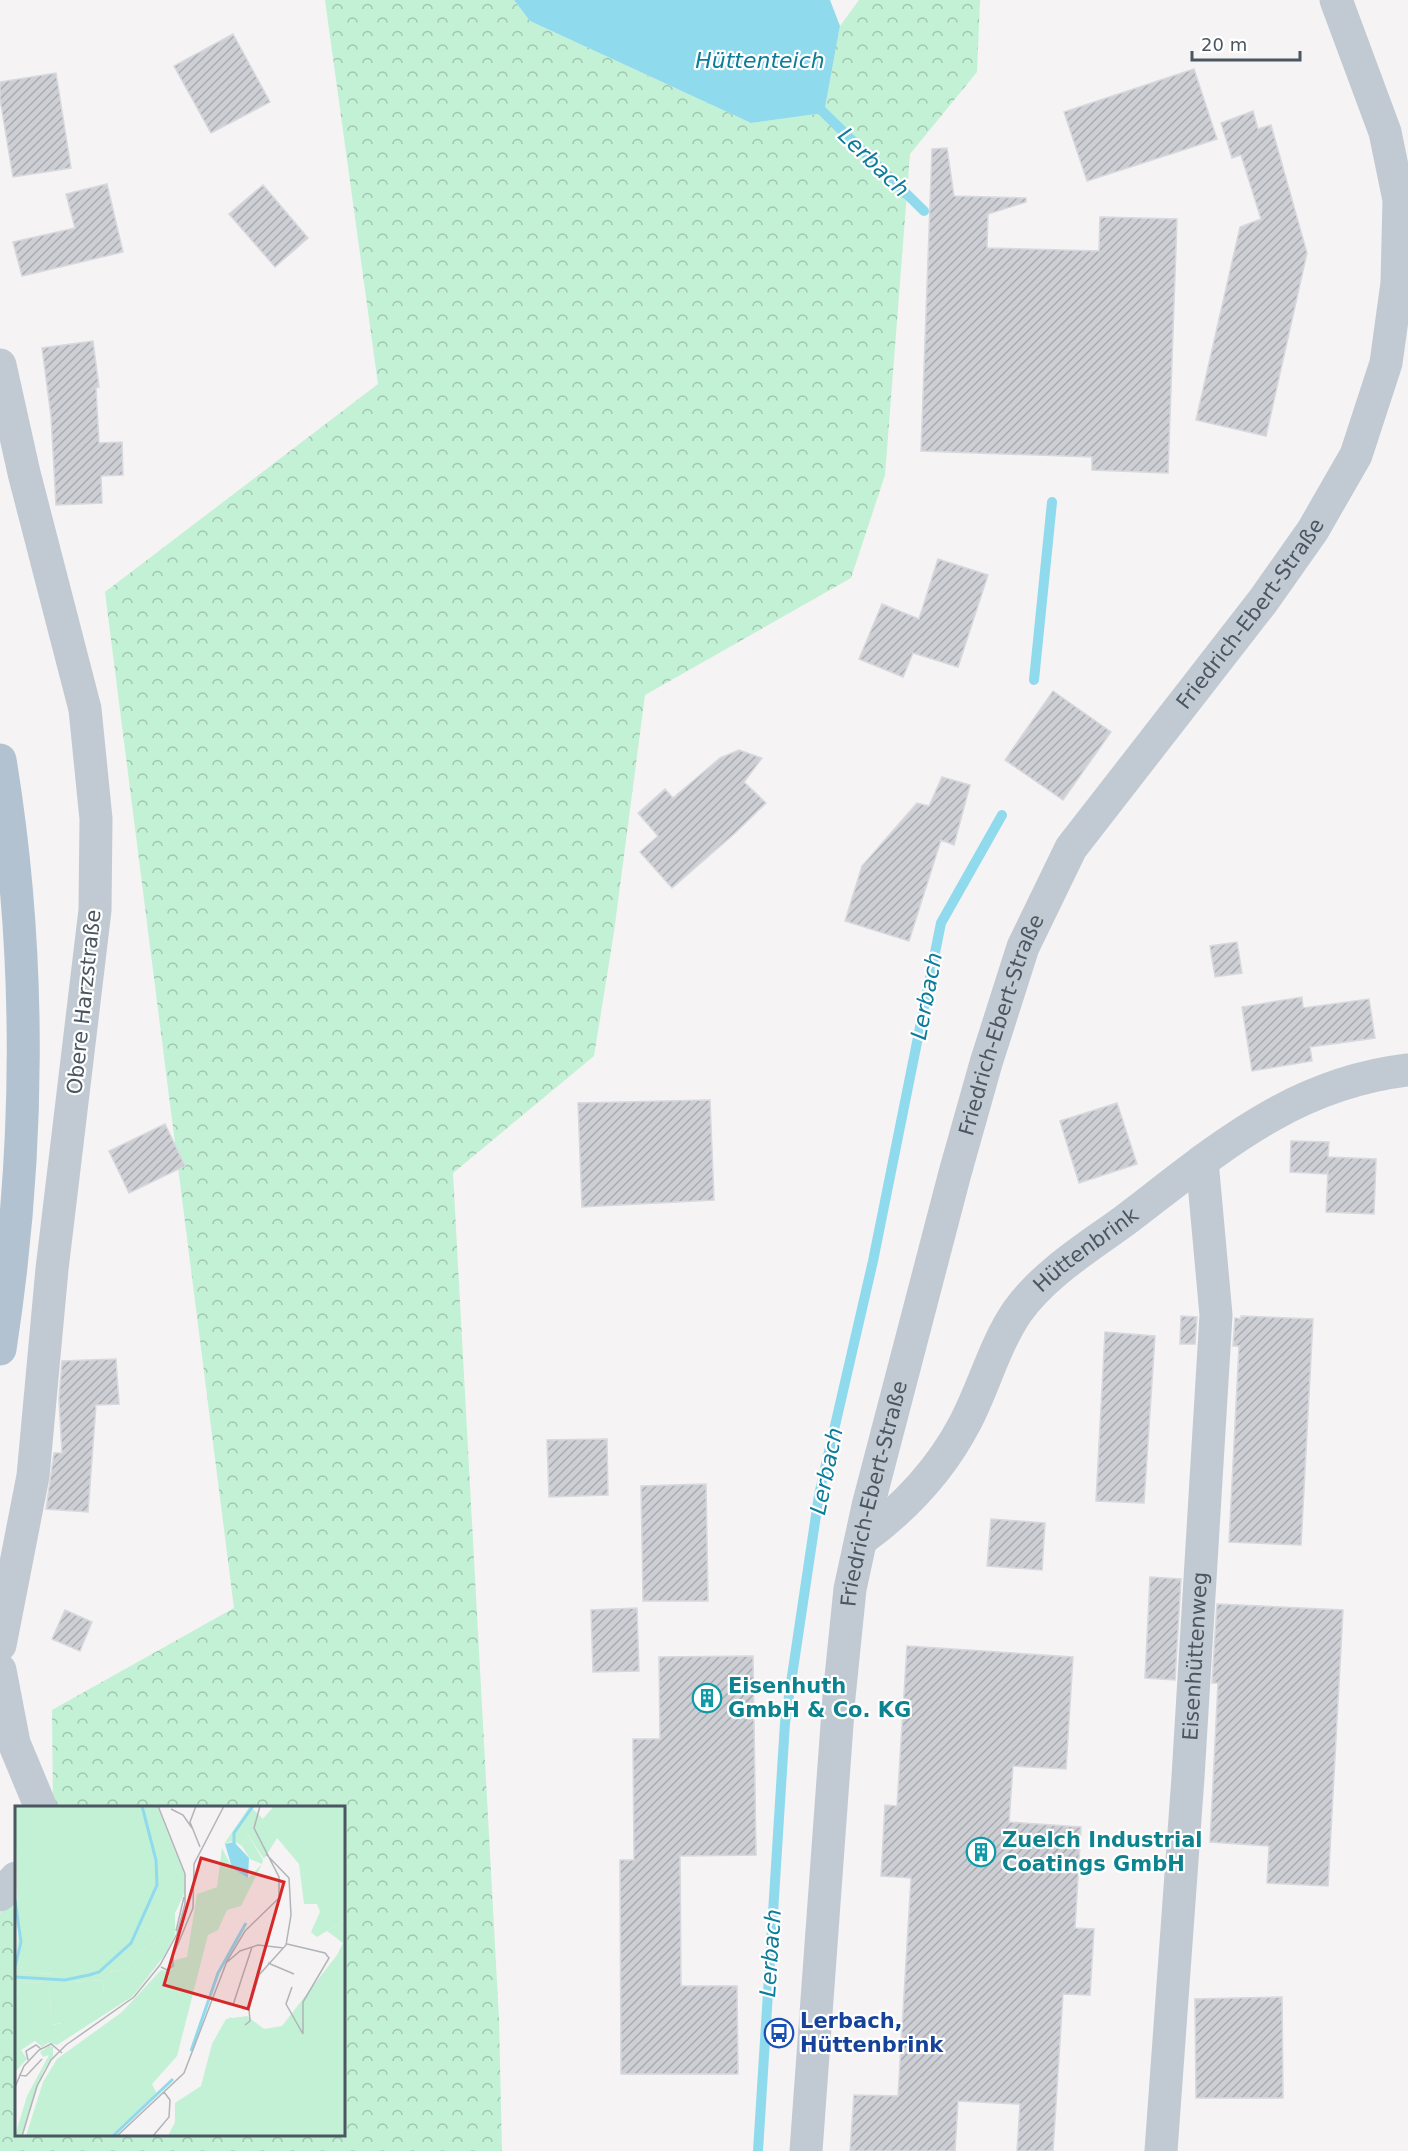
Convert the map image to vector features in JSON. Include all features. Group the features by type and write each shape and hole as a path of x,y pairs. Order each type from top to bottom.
{"main road":[{"path":"0,760 21,928 23,986 22,1101 15,1220 0,1350"}],"street":[{"name":"Friedrich-Ebert-Straße","path":"806,2151 839,1697 850,1589 955,1173 986,1063 1023,947 1071,848 1263,601 1313,530 1356,455 1386,363 1397,283 1399,200 1385,132 1336,0"},
{"name":"Obere Harzstraße","path":"0,365 24,473 85,709 96,819 95,910 52,1269 33,1476 0,1645"},
{"name":"Hüttenbrink","path":"861,1540 909,1501 926,1483 965,1422 1009,1325 1026,1300 1059,1269 1234,1137 1296,1101 1404,1064"},
{"name":"Eisenhüttenweg","path":"1161,2151 1188,1777 1216,1315 1202,1161"},
{"path":"0,1670 14,1743 39,1806"},
{"path":"0,1895 15,1879"}],"green space":[{"path":"325,0 514,0 530,21 751,123 824,113 840,26 859,0 980,0 977,72 910,154 885,475 851,578 645,695 614,932 594,1056 453,1173 499,2019 502,2151 0,2151 0,1913 15,1900 15,2136 345,2136 345,1806 53,1806 52,1710 234,1608 105,592 378,384"}],"water":[{"name":"Hüttenteich","path":"514,0 830,0 840,26 824,113 751,123 530,21"}],"building":[{"path":"233,34 270,102 211,133 174,66"},
{"path":"1194,69 1217,139 1087,181 1064,112"},
{"path":"56,73 71,168 13,177 0,99 0,82"},
{"path":"1253,111 1258,129 1271,125 1307,253 1266,436 1196,420 1240,227 1261,219 1241,155 1232,158 1221,123"},
{"path":"947,148 954,196 1026,198 1026,202 988,214 987,248 1099,251 1100,217 1177,219 1168,473 1092,470 1092,457 921,451 932,149"},
{"path":"107,184 123,252 22,276 13,242 75,228 66,194"},
{"path":"263,185 308,238 275,267 229,214"},
{"path":"93,341 99,387 96,388 99,443 122,442 123,475 101,476 102,503 56,505 51,416 42,348"},
{"path":"938,559 988,575 958,667 913,653 903,677 859,659 882,604 919,619"},
{"path":"1053,691 1111,732 1063,800 1005,760"},
{"path":"739,750 762,758 744,782 766,803 672,888 640,852 658,836 638,813 665,789 673,798 720,758"},
{"path":"942,777 970,785 954,845 941,840 909,941 845,921 862,866 917,803 929,806"},
{"path":"1237,942 1242,973 1215,977 1210,946"},
{"path":"1302,997 1303,1008 1369,999 1375,1038 1310,1047 1312,1061 1252,1071 1242,1007"},
{"path":"710,1100 714,1200 582,1207 578,1103"},
{"path":"1117,1103 1137,1164 1079,1183 1060,1121"},
{"path":"165,1124 185,1166 129,1193 109,1151"},
{"path":"1291,1141 1329,1142 1328,1157 1376,1159 1374,1214 1326,1212 1328,1171 1327,1174 1290,1172"},
{"path":"1181,1316 1197,1317 1195,1344 1180,1344"},
{"path":"1241,1316 1313,1319 1301,1545 1229,1542 1239,1346 1233,1346 1235,1318 1241,1319"},
{"path":"1105,1332 1155,1336 1144,1503 1096,1501"},
{"path":"116,1359 119,1404 96,1405 88,1512 46,1509 54,1453 62,1453 59,1399 62,1361"},
{"path":"607,1439 608,1495 549,1497 547,1440"},
{"path":"706,1484 708,1601 643,1601 641,1486"},
{"path":"991,1519 1045,1523 1042,1570 987,1566"},
{"path":"1150,1577 1181,1579 1175,1680 1145,1678"},
{"path":"1217,1604 1343,1610 1328,1886 1267,1883 1269,1846 1210,1842 1218,1683 1212,1683"},
{"path":"637,1608 639,1671 593,1672 591,1610"},
{"path":"65,1610 92,1622 80,1651 52,1639"},
{"path":"907,1646 1073,1657 1066,1769 1013,1766 1009,1822 1081,1827 1075,1928 1094,1929 1090,1995 1063,1994 1053,2151 1017,2151 1020,2104 958,2101 955,2151 850,2151 854,2095 898,2096 911,1878 881,1876 885,1805 897,1806"},
{"path":"753,1656 756,1855 680,1856 681,1986 737,1986 738,2074 621,2074 620,1860 634,1860 633,1739 660,1739 659,1657"},
{"path":"1282,1997 1283,2098 1196,2098 1195,1999"}],"waterway":[{"name":"Lerbach","path":"815,104 924,211"},
{"name":"Lerbach","path":"1034,680 1052,502"},
{"name":"Lerbach","path":"758,2151 785,1723 819,1495 873,1261 941,923 1002,815"}],"place":[{"name":"Eisenhuth GmbH & Co. KG","path":"707,1698"},
{"name":"Zuelch Industrial Coatings GmbH","path":"981,1852"},
{"name":"Lerbach, Hüttenbrink","path":"779,2033"}]}
